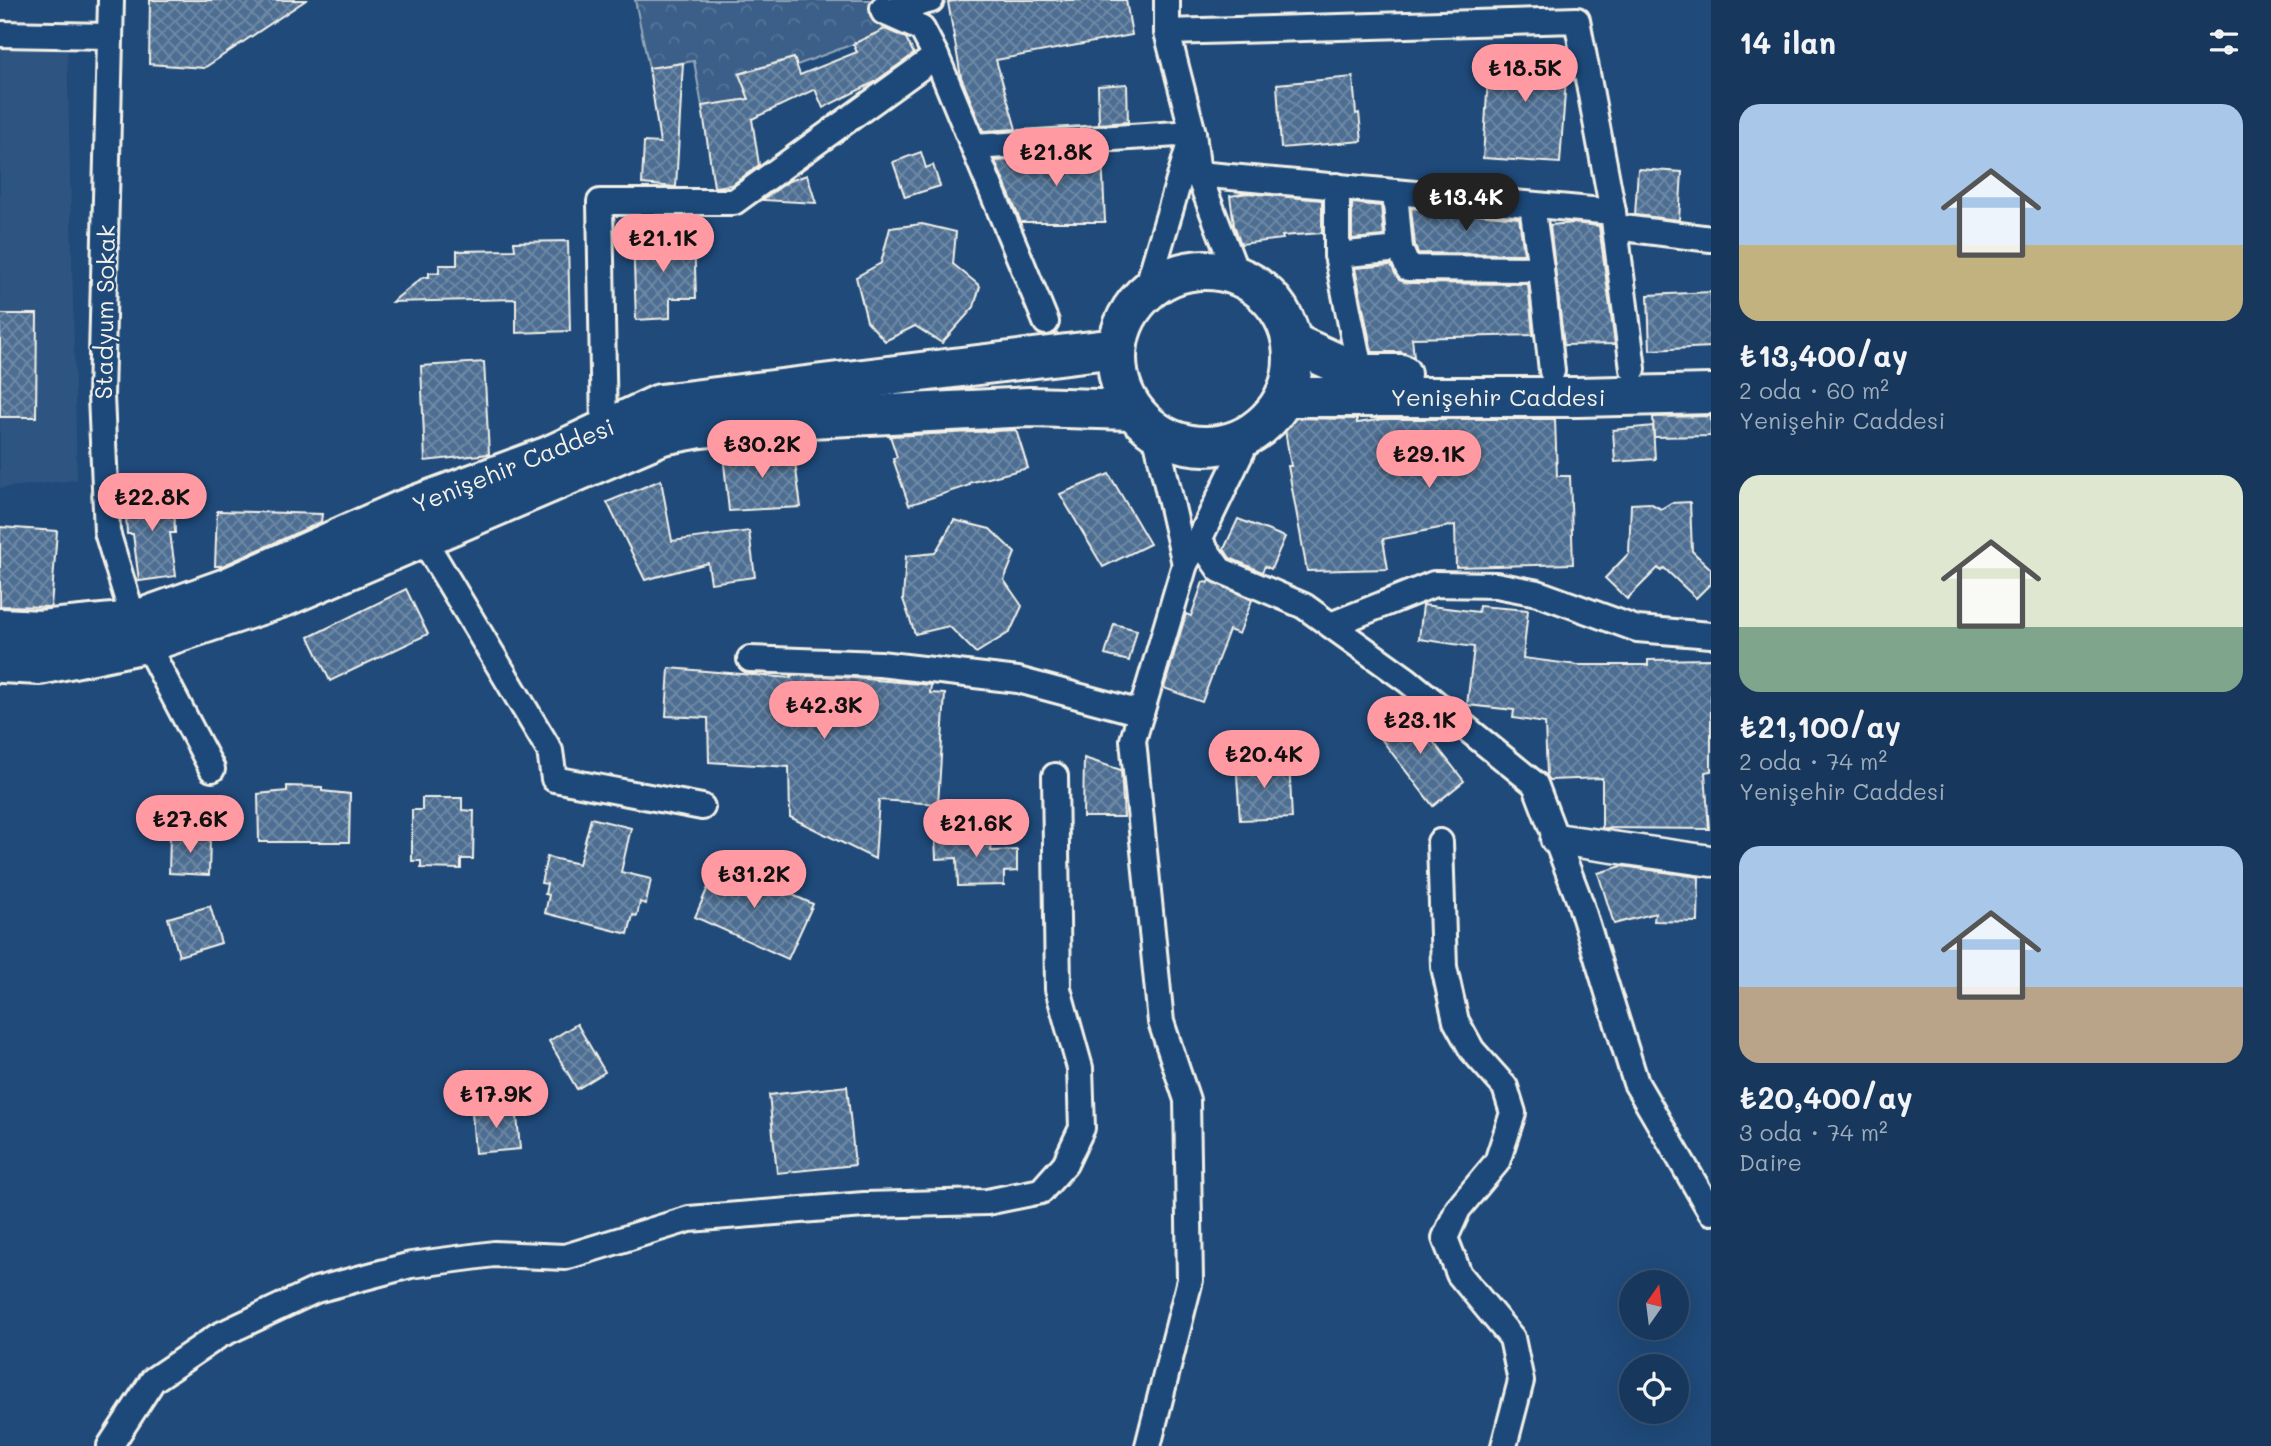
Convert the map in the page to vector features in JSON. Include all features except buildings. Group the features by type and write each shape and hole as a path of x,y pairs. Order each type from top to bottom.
{"main road":[{"path":"1205,269 1237,275 1265,292 1284,318 1293,343 1293,371 1286,397 1270,419 1249,436 1218,447 1186,445 1144,421 1118,380 1116,348 1126,317 1146,292 1173,275 1205,269"},
{"name":"Yenişehir Caddesi","path":"1293,343 1361,374 1711,368"},
{"name":"Yenişehir Caddesi","path":"140,632 224,589 400,511 549,456 660,404 1116,348"},
{"name":"Yenişehir Caddesi","path":"1286,397 1711,394"},
{"name":"Yenişehir Caddesi","path":"140,632 284,597 662,435 700,428 809,418 1030,407 1144,421"},
{"path":"0,628 140,632"},
{"path":"0,663 40,665 140,632"}],"street":[{"name":"Stadyum Sokak","path":"111,0 101,396 107,533 140,632 212,769"},
{"path":"882,6 931,0"},
{"path":"1167,0 1167,32 1193,133 1198,174 1237,275"},
{"path":"882,6 922,29 936,56 1046,322"},
{"path":"1167,32 1577,20 1614,220 1633,369"},
{"path":"0,34 110,36"},
{"path":"604,430 600,202 734,202 936,56"},
{"path":"974,147 1193,133"},
{"path":"1146,292 1193,133"},
{"path":"1198,174 1532,205 1711,239"},
{"path":"1337,186 1337,255 1361,374"},
{"path":"1395,192 1400,249 1408,268 1541,269"},
{"path":"1532,205 1552,371"},
{"path":"1337,255 1400,249"},
{"path":"1144,421 1185,564"},
{"path":"1148,1446 1190,1280 1187,1100 1161,1022 1133,740 1185,564 1249,436"},
{"path":"422,537 550,751 554,779 702,807"},
{"path":"1199,540 1220,570 1304,606 1407,680 1535,784 1580,902 1636,1083 1711,1212"},
{"path":"1331,625 1434,584 1496,585 1538,593 1637,629 1711,635"},
{"path":"750,659 880,664 1018,680 1141,712"},
{"path":"110,1446 153,1380 218,1336 316,1290 411,1265 494,1254 565,1257 689,1219 864,1205 986,1202 1041,1191 1065,1164 1082,1128 1080,1068 1058,989 1055,776"},
{"path":"1556,839 1711,861"},
{"path":"1440,842 1444,967 1456,1021 1472,1050 1505,1087 1513,1113 1497,1162 1458,1209 1446,1238 1459,1274 1512,1338 1521,1381 1504,1446"}],"shaded area":[{"path":"0,41 67,41 77,480 0,488"}],"green space":[{"path":"635,0 873,0 883,30 797,65 793,58 739,74 749,99 702,106 694,61 649,68"}]}
